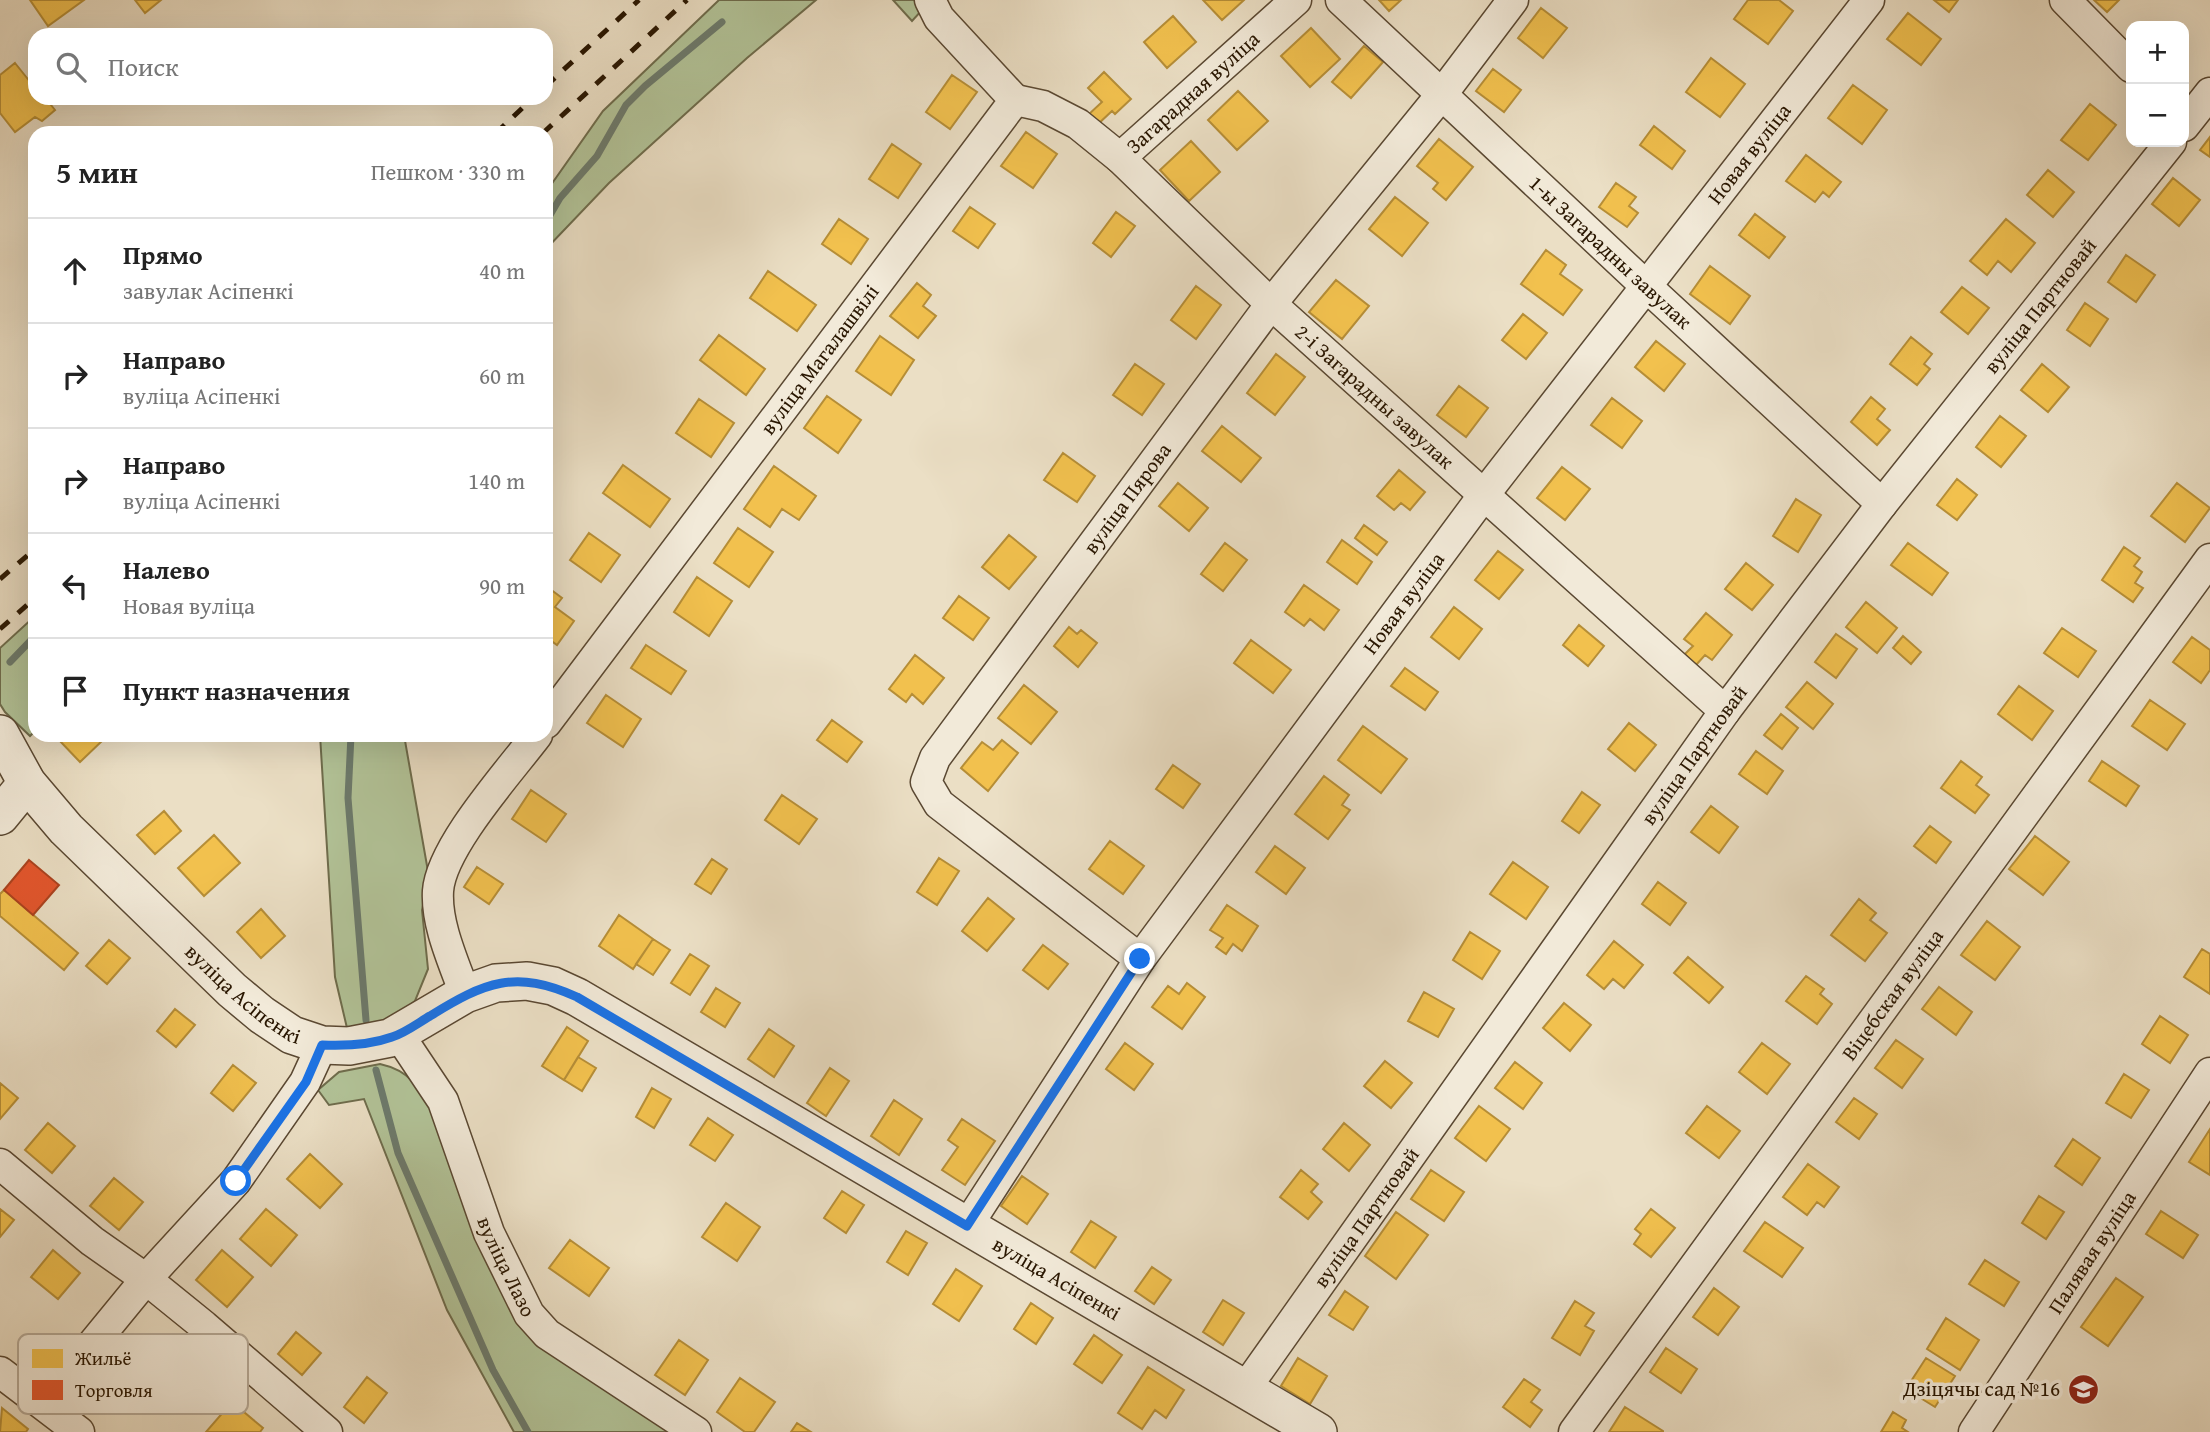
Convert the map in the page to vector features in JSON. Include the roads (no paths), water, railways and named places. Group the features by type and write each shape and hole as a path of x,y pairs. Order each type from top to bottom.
{"street":[{"path":"930,0 939,18 1015,100"},
{"name":"Загарадная вуліца","path":"1120,158 1296,0"},
{"name":"1-ы Загарадны завулак","path":"1341,0 1882,505"},
{"name":"вуліца Пярова","path":"1140,959 939,804 926,782 934,758 1270,304 1442,94 1513,0"},
{"name":"Новая вуліца","path":"967,1226 1140,959 1483,496 1869,0"},
{"path":"2065,0 2126,63"},
{"name":"вуліца Партновай","path":"2189,118 2210,93"},
{"name":"2-і Загарадны завулак","path":"1015,100 1043,106 1078,124 1120,158 1270,304 1725,711"},
{"name":"вуліца Магалашвілі","path":"553,714 1015,100"},
{"name":"вуліца Партновай","path":"1245,1390 1725,711 1882,505 2166,147"},
{"name":"Віцебская вуліца","path":"1574,1432 2210,559"},
{"name":"вуліца Асіпенкі","path":"0,734 27,783 65,829 232,990 292,1035 322,1045 349,1046 399,1035 465,994 496,983 527,981 553,986 577,997 1318,1432"},
{"path":"465,994 440,920 438,892 443,866 458,839 532,742"},
{"path":"0,816 27,783"},
{"name":"вуліца Лазо","path":"399,1035 443,1101 489,1233 528,1314 547,1334 696,1432"},
{"path":"101,1334 146,1279 236,1181 306,1082 322,1045"},
{"name":"Палявая вуліца","path":"1974,1432 2210,1073"},
{"path":"0,1164 92,1241 146,1279 211,1334"},
{"path":"248,1365 327,1432"},
{"path":"0,1372 18,1385"},
{"path":"57,1414 79,1432"}],"waterway":[{"path":"553,210 560,198 597,156 626,105 722,22"},
{"path":"10,662 28,643"},
{"path":"351,742 348,798 366,1020"},
{"path":"376,1070 398,1153 493,1370 528,1432"}],"railway":[{"path":"553,80 639,0"},
{"path":"551,126 687,0"},
{"path":"503,126 526,105"},
{"path":"0,579 28,555"},
{"path":"0,629 28,604"}],"place":[{"name":"Дзіцячы сад №16","path":"2083,1389"}]}
